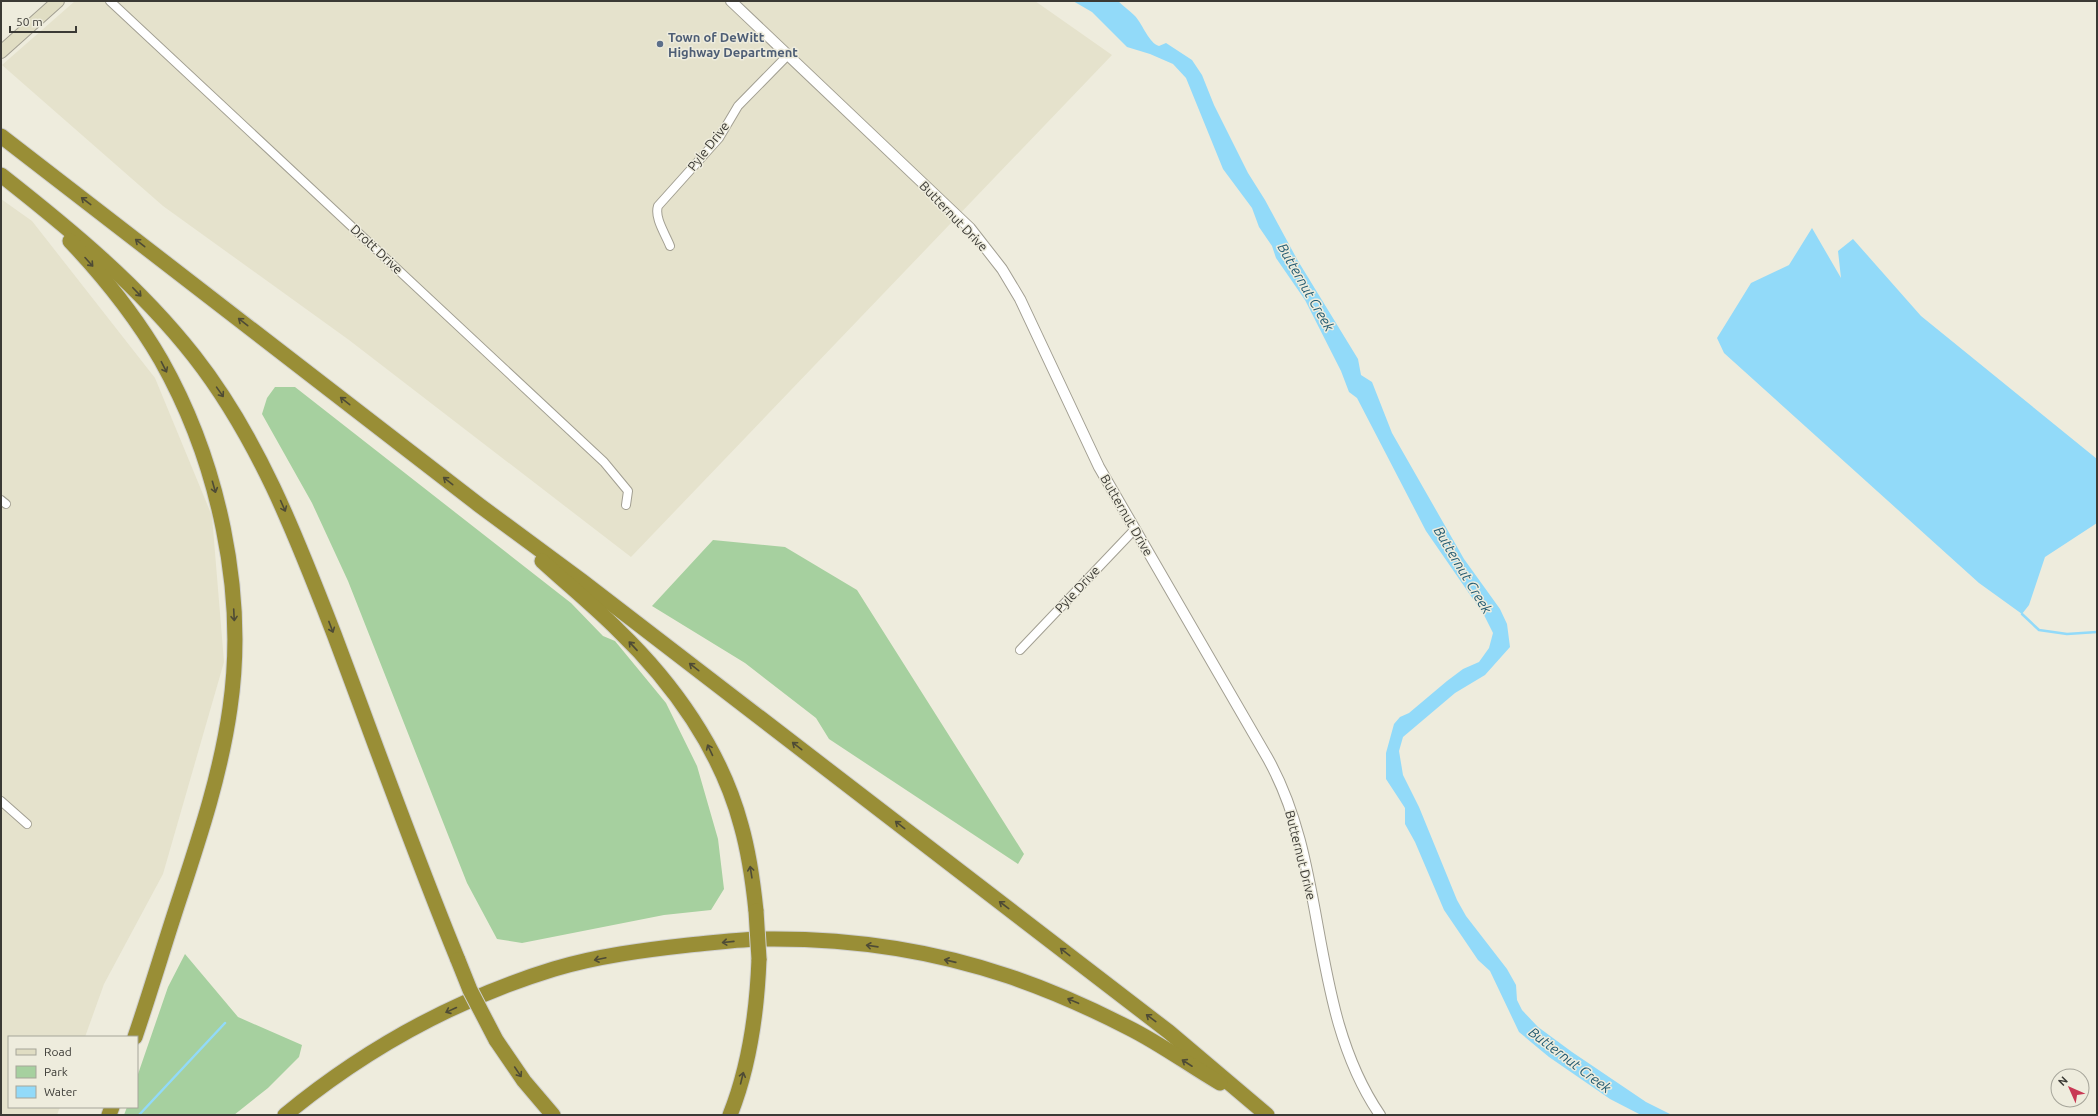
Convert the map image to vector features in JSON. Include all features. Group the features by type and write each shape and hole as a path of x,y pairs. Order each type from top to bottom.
{"highway":[{"path":"1,136 479,505 582,581 1034,928 1209,1064 1267,1115"},
{"path":"1,175 100,256 166,322 195,358 239,422 269,477 300,545 470,990 496,1040 524,1081 553,1115"},
{"path":"24,193 89,262 119,298 161,360 179,396 215,488 231,572 236,650 230,708 215,787 135,1036"},
{"path":"479,505 618,630 653,668 684,706 704,738 727,787 741,824 750,867 756,911 758,959 758,994 754,1025 741,1085 730,1115"},
{"path":"284,1115 334,1076 415,1027 472,1001 555,969 647,950 765,939 832,942 910,951 1007,976 1075,1002 1130,1028 1245,1097"}],"main road":[{"path":"1,52 58,1"}],"street":[{"name":"Drott Drive","path":"110,1 604,462 628,491 626,506"},
{"name":"Butternut Drive","path":"731,1 970,228 987,248 1020,300 1099,467 1272,766 1284,790 1301,841 1336,1016 1352,1066 1380,1115"},
{"name":"Pyle Drive","path":"670,246 659,220 657,210 658,206 718,138 738,106 788,55"},
{"name":"Pyle Drive","path":"1020,650 1135,530"},
{"path":"1,801 27,824"}],"shaded area":[{"path":"75,1 1035,1 1112,55 631,557 349,340 163,206 2,65"},
{"path":"1,199 32,221 155,378 212,516 224,662 163,874 104,984 85,1036 8,1036 8,1108 60,1108 57,1115 1,1115"}],"green space":[{"path":"275,387 295,387 571,603 603,636 615,641 666,703 697,766 718,839 724,889 711,910 664,915 522,943 497,939 467,883 348,581 312,503 262,414 267,398"},
{"path":"713,540 785,547 857,590 1024,854 1018,864 829,739 816,718 745,663 652,606"},
{"path":"185,954 238,1017 302,1045 299,1057 268,1088 234,1115 124,1115 127,1108 138,1108 138,1074 168,987"}],"water":[{"name":"Butternut Creek","path":"1073,1 1118,1 1135,16 1149,38 1155,44 1159,46 1166,43 1192,60 1202,75 1214,105 1248,173 1265,200 1298,261 1358,359 1361,375 1372,382 1392,433 1464,559 1500,609 1507,624 1510,647 1485,675 1455,693 1403,737 1399,751 1403,775 1419,807 1457,900 1466,916 1507,969 1516,985 1517,1000 1522,1010 1538,1027 1572,1052 1646,1102 1672,1115 1641,1115 1610,1099 1549,1057 1519,1032 1490,971 1478,960 1444,910 1415,842 1405,824 1405,808 1386,779 1386,753 1394,724 1400,717 1409,713 1463,669 1479,662 1489,648 1493,633 1484,615 1426,531 1357,398 1349,392 1341,371 1305,300 1276,258 1272,246 1259,227 1252,208 1223,169 1186,78 1173,64 1150,54 1127,47 1092,12"},
{"path":"1812,228 1841,278 1838,251 1853,239 1921,316 2097,459 2097,523 2045,557 2029,605 2022,614 1979,583 1724,353 1717,338 1751,283 1789,265"}],"waterway":[{"path":"2022,614 2039,630 2067,634 2097,632"},
{"path":"139,1115 225,1023"}],"place":[{"name":"Town of DeWitt Highway Department","path":"660,44"}]}
